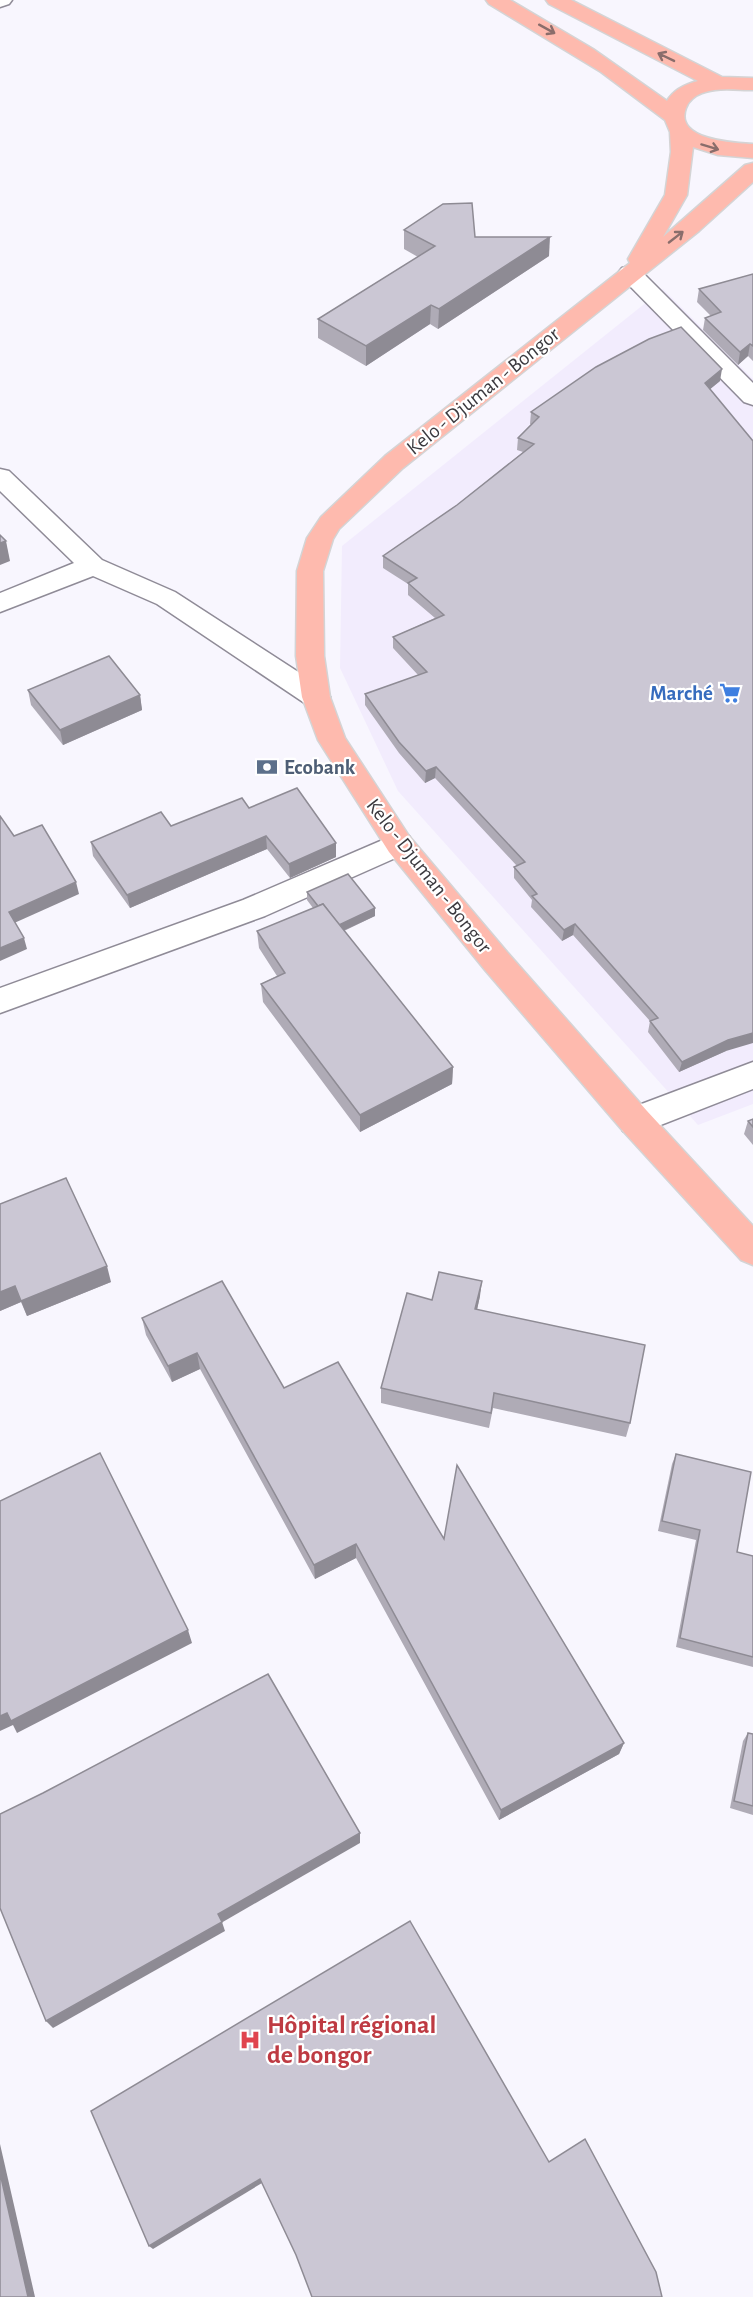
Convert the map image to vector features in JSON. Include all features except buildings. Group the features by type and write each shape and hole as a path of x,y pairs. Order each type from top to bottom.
{"highway":[{"path":"496,0 636,85 676,123 706,146 722,150 753,152"},
{"path":"556,0 735,83"},
{"path":"676,123 673,106 684,94 703,85 735,83 753,74"},
{"name":"Kelo - Djuman - Bongor","path":"630,273 676,195 682,152 676,123"},
{"name":"Kelo - Djuman - Bongor","path":"753,170 691,226 394,462 330,523 320,538 310,571 310,656 316,697 332,740 399,844 496,961 635,1121 753,1250"}],"street":[{"path":"630,273 753,397"},
{"path":"0,477 93,566 166,598 316,697"},
{"path":"0,603 93,566"},
{"path":"0,1001 254,908 399,844"},
{"path":"635,1121 753,1075"}],"shaded area":[{"path":"663,289 753,379 753,1104 698,1125 398,791 340,668 342,546"}],"place":[{"name":"Marché","path":"730,693"},
{"name":"Ecobank","path":"267,767"},
{"name":"Hôpital régional de bongor","path":"250,2040"}]}
